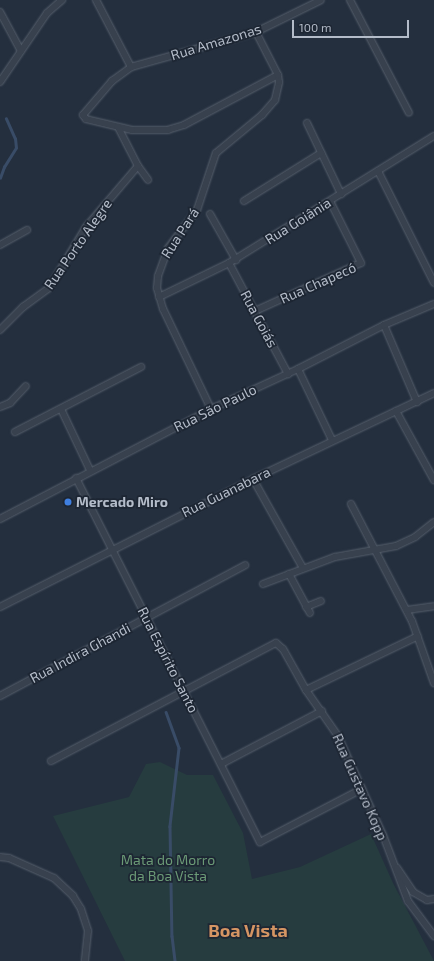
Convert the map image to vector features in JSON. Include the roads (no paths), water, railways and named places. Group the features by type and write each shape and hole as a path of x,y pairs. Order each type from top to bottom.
{"street":[{"path":"0,82 51,8 62,0"},
{"path":"96,0 131,67 112,81 83,115 86,120 118,127 158,132 177,128 278,75 256,32"},
{"name":"Rua Amazonas","path":"131,67 256,32 321,0"},
{"path":"350,0 409,113"},
{"path":"0,12 21,51"},
{"name":"Rua Pará","path":"211,409 159,298 158,276 163,257 172,241 197,210 216,153 270,108 278,91 278,75"},
{"path":"307,123 341,194"},
{"path":"118,127 138,166 148,180"},
{"name":"Rua Goiânia","path":"159,298 236,260 434,136"},
{"path":"244,201 321,153"},
{"name":"Rua Porto Alegre","path":"0,330 23,307 49,288 86,227 138,166"},
{"path":"378,171 434,283"},
{"name":"Rua Chapecó","path":"254,311 361,263 330,201"},
{"path":"210,214 236,260"},
{"path":"0,245 27,230"},
{"name":"Rua Goiás","path":"229,264 288,374"},
{"name":"Rua São Paulo","path":"0,519 90,470 211,409 288,374 384,325 434,304"},
{"path":"384,325 417,402"},
{"path":"15,432 62,409 140,367"},
{"path":"298,369 332,440"},
{"path":"0,407 10,403 26,386"},
{"name":"Rua Guanabara","path":"0,607 332,440 434,393"},
{"path":"62,409 90,470"},
{"path":"396,411 434,480"},
{"name":"Rua Espírito Santo","path":"76,478 260,842 362,789"},
{"path":"253,479 303,568"},
{"path":"351,504 407,610 418,636 434,683"},
{"path":"264,584 335,557 405,543 434,522"},
{"name":"Rua Indira Ghandi","path":"0,696 245,565"},
{"path":"289,574 308,610 321,601"},
{"path":"407,610 434,606"},
{"path":"306,690 418,636"},
{"name":"Rua Gustavo Kopp","path":"183,691 276,643 284,649 306,690 338,736 362,789 408,900 434,936"},
{"path":"51,761 183,691"},
{"path":"220,764 322,711"},
{"path":"0,857 9,858 54,878 73,896 81,909 88,931 85,961"},
{"path":"392,860 413,892 427,900 434,899"}],"waterway":[{"path":"0,178 4,167 16,148 15,139 6,119"},
{"path":"166,712 179,748 170,826 172,936 175,961"}],"place":[{"name":"Mercado Miro","path":"68,502"}],"district":[{"name":"Boa Vista","path":"248,930"}],"park label":[{"name":"Mata do Morro da Boa Vista","path":"168,868"}]}
